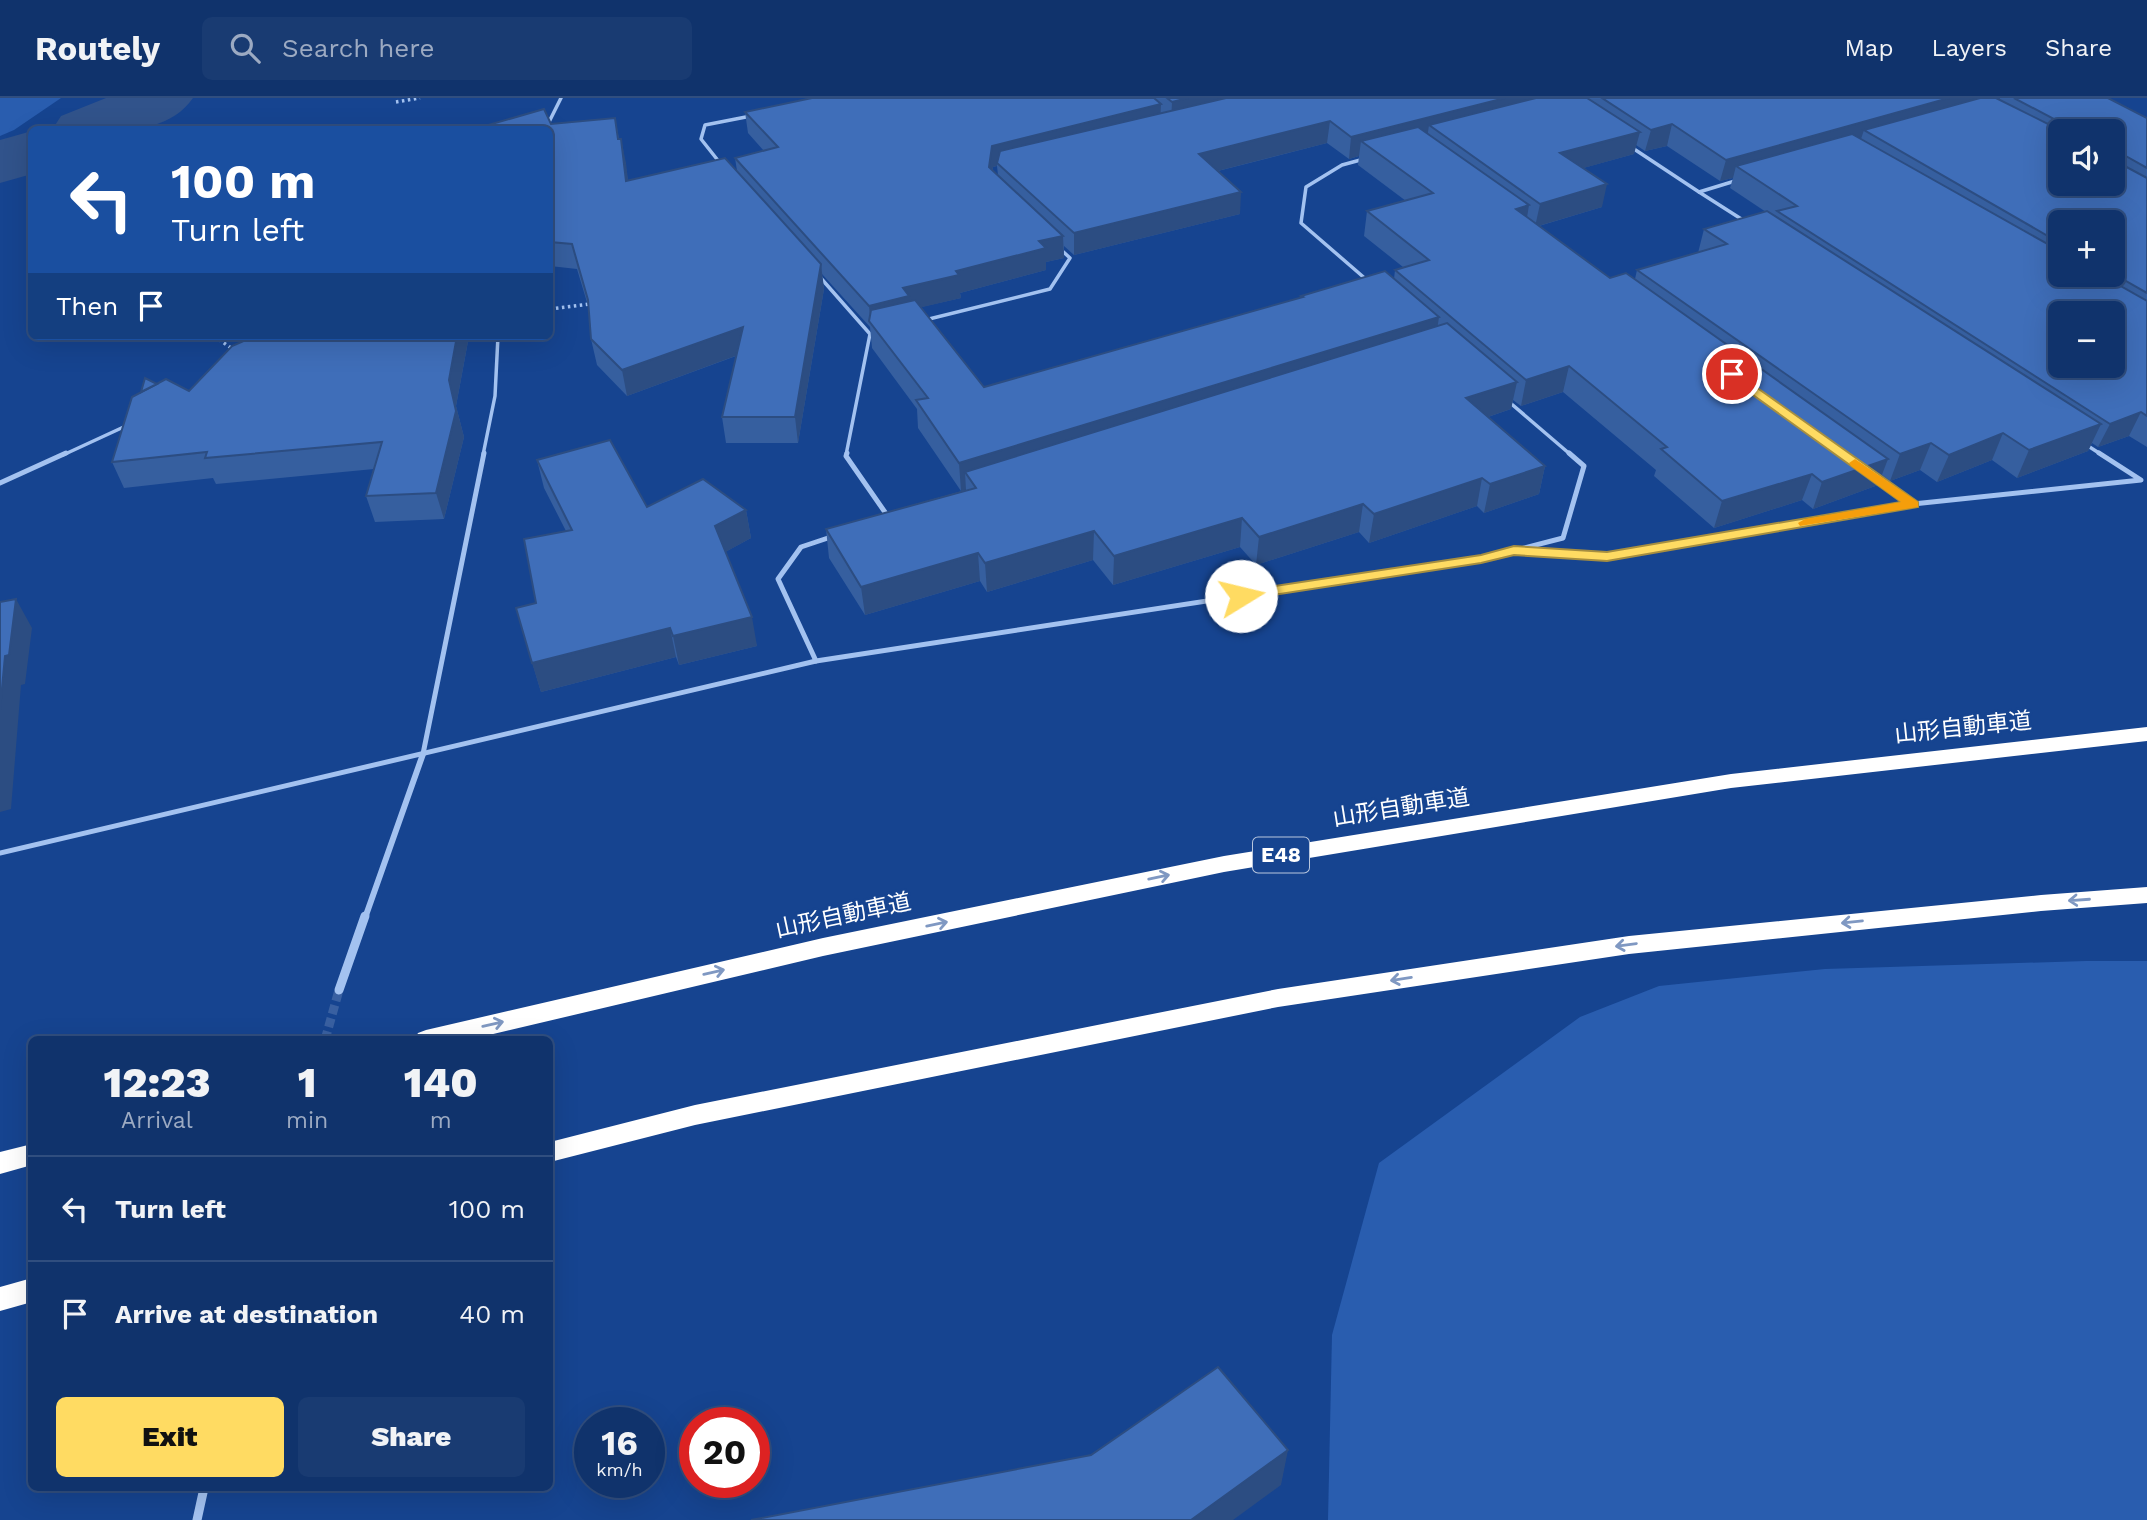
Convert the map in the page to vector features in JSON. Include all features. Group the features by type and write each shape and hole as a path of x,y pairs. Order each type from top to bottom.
{"highway":[{"name":"山形自動車道","path":"443,1036 823,947 1224,864 1731,781 2147,734"},
{"path":"553,1151 695,1115 1278,998 1629,945 2041,903 2147,895"},
{"path":"0,1163 28,1155"},
{"path":"0,1299 28,1291"}],"street":[{"path":"338,990 423,754"},
{"path":"197,1520 203,1491"}],"lane":[{"path":"547,126 561,98"},
{"path":"725,169 701,139 705,125 759,115"},
{"path":"1623,142 1757,229"},
{"path":"1366,159 1342,165 1306,187 1301,223 1372,284"},
{"path":"1699,191 1739,180"},
{"path":"921,321 1051,289 1070,258 1051,240"},
{"path":"815,272 870,334"},
{"path":"870,334 883,331"},
{"path":"870,334 846,456 889,518"},
{"path":"423,754 495,396 498,340"},
{"path":"0,853 816,661 1481,559 1563,538 1584,466 1503,397"},
{"path":"0,483 136,421"},
{"path":"2083,442 2144,480"},
{"path":"1868,472 1913,504"},
{"path":"1514,550 1607,557 1913,504 2144,480"},
{"path":"877,522 902,514"},
{"path":"816,661 778,579 801,547 839,534"}],"path":[{"path":"396,102 420,98"},
{"path":"553,309 602,302"},
{"path":"221,340 243,355"}],"shaded area":[{"path":"0,98 61,98 14,130 0,136"},
{"path":"2147,961 2147,1520 1328,1520 1332,1335 1379,1163 1580,1017 1659,986 1825,969"}],"building":[{"path":"812,98 1154,98 1161,104 992,146 989,167 1063,236 1039,241 1046,248 956,271 959,275 903,288 909,296 869,306 735,158 778,147 745,112"},
{"path":"1167,98 1188,98 1172,102"},
{"path":"1226,98 1505,98 1351,137 1330,121 1199,154 1241,192 1074,233 997,163 1000,151"},
{"path":"1536,98 1587,98 1640,132 1560,153 1607,184 1540,204 1429,125"},
{"path":"1602,98 1949,98 1726,160 1672,124 1651,130"},
{"path":"1980,98 1996,98 2048,124 2048,196 2125,196 2125,166 2147,178 2147,293 2125,280 2125,210 2048,210 2048,236 1864,130"},
{"path":"2014,98 2108,98 2147,118 2147,168 2125,156 2125,119 2054,119"},
{"path":"544,109 551,124 615,118 618,139 621,139 626,181 725,158 821,264 795,417 722,417 743,327 622,370 591,339 588,300 572,244 553,242 553,126 485,126"},
{"path":"1418,127 1529,205 1516,209 1610,278 1626,273 1888,459 1822,482 1812,474 1722,501 1661,449 1667,447 1569,366 1526,380 1395,270 1429,260 1367,211 1433,193 1361,141"},
{"path":"1852,134 2048,244 2048,287 2122,287 2147,301 2147,416 2141,412 2110,424 1777,211 1797,206 1736,166"},
{"path":"1767,211 2101,424 2029,450 2003,433 1949,455 1931,443 1900,454 1637,270 1727,244 1704,229"},
{"path":"1385,271 1439,317 959,463 916,400 928,398 869,321 871,310 915,300 984,387 1303,297 1301,296"},
{"path":"1447,323 1517,382 1466,398 1545,466 1490,484 1482,478 1374,514 1363,504 1259,537 1242,518 1114,556 1094,531 985,563 978,553 861,587 826,529 976,488 965,472"},
{"path":"246,340 456,340 449,380 456,411 436,493 366,496 382,442 205,458 207,452 112,462 132,397 166,379 189,391 232,346"},
{"path":"145,378 157,384 141,392"},
{"path":"610,440 647,507 703,479 746,510 715,526 752,617 673,636 670,628 532,663 516,608 536,603 524,539 572,530 537,460"},
{"path":"16,599 9,655 5,656 0,710 0,602"},
{"path":"1218,1367 1288,1450 1191,1520 751,1520 1091,1455"}],"waterway":[{"path":"94,126 161,98"},
{"path":"0,163 28,152"}],"tunnel":[{"path":"326,1036 339,990"}],"slow traffic":[{"path":"1805,523 1913,504 1855,463"}],"route":[{"path":"1241,596 1481,559 1514,550 1607,557 1913,504 1732,374"}]}
